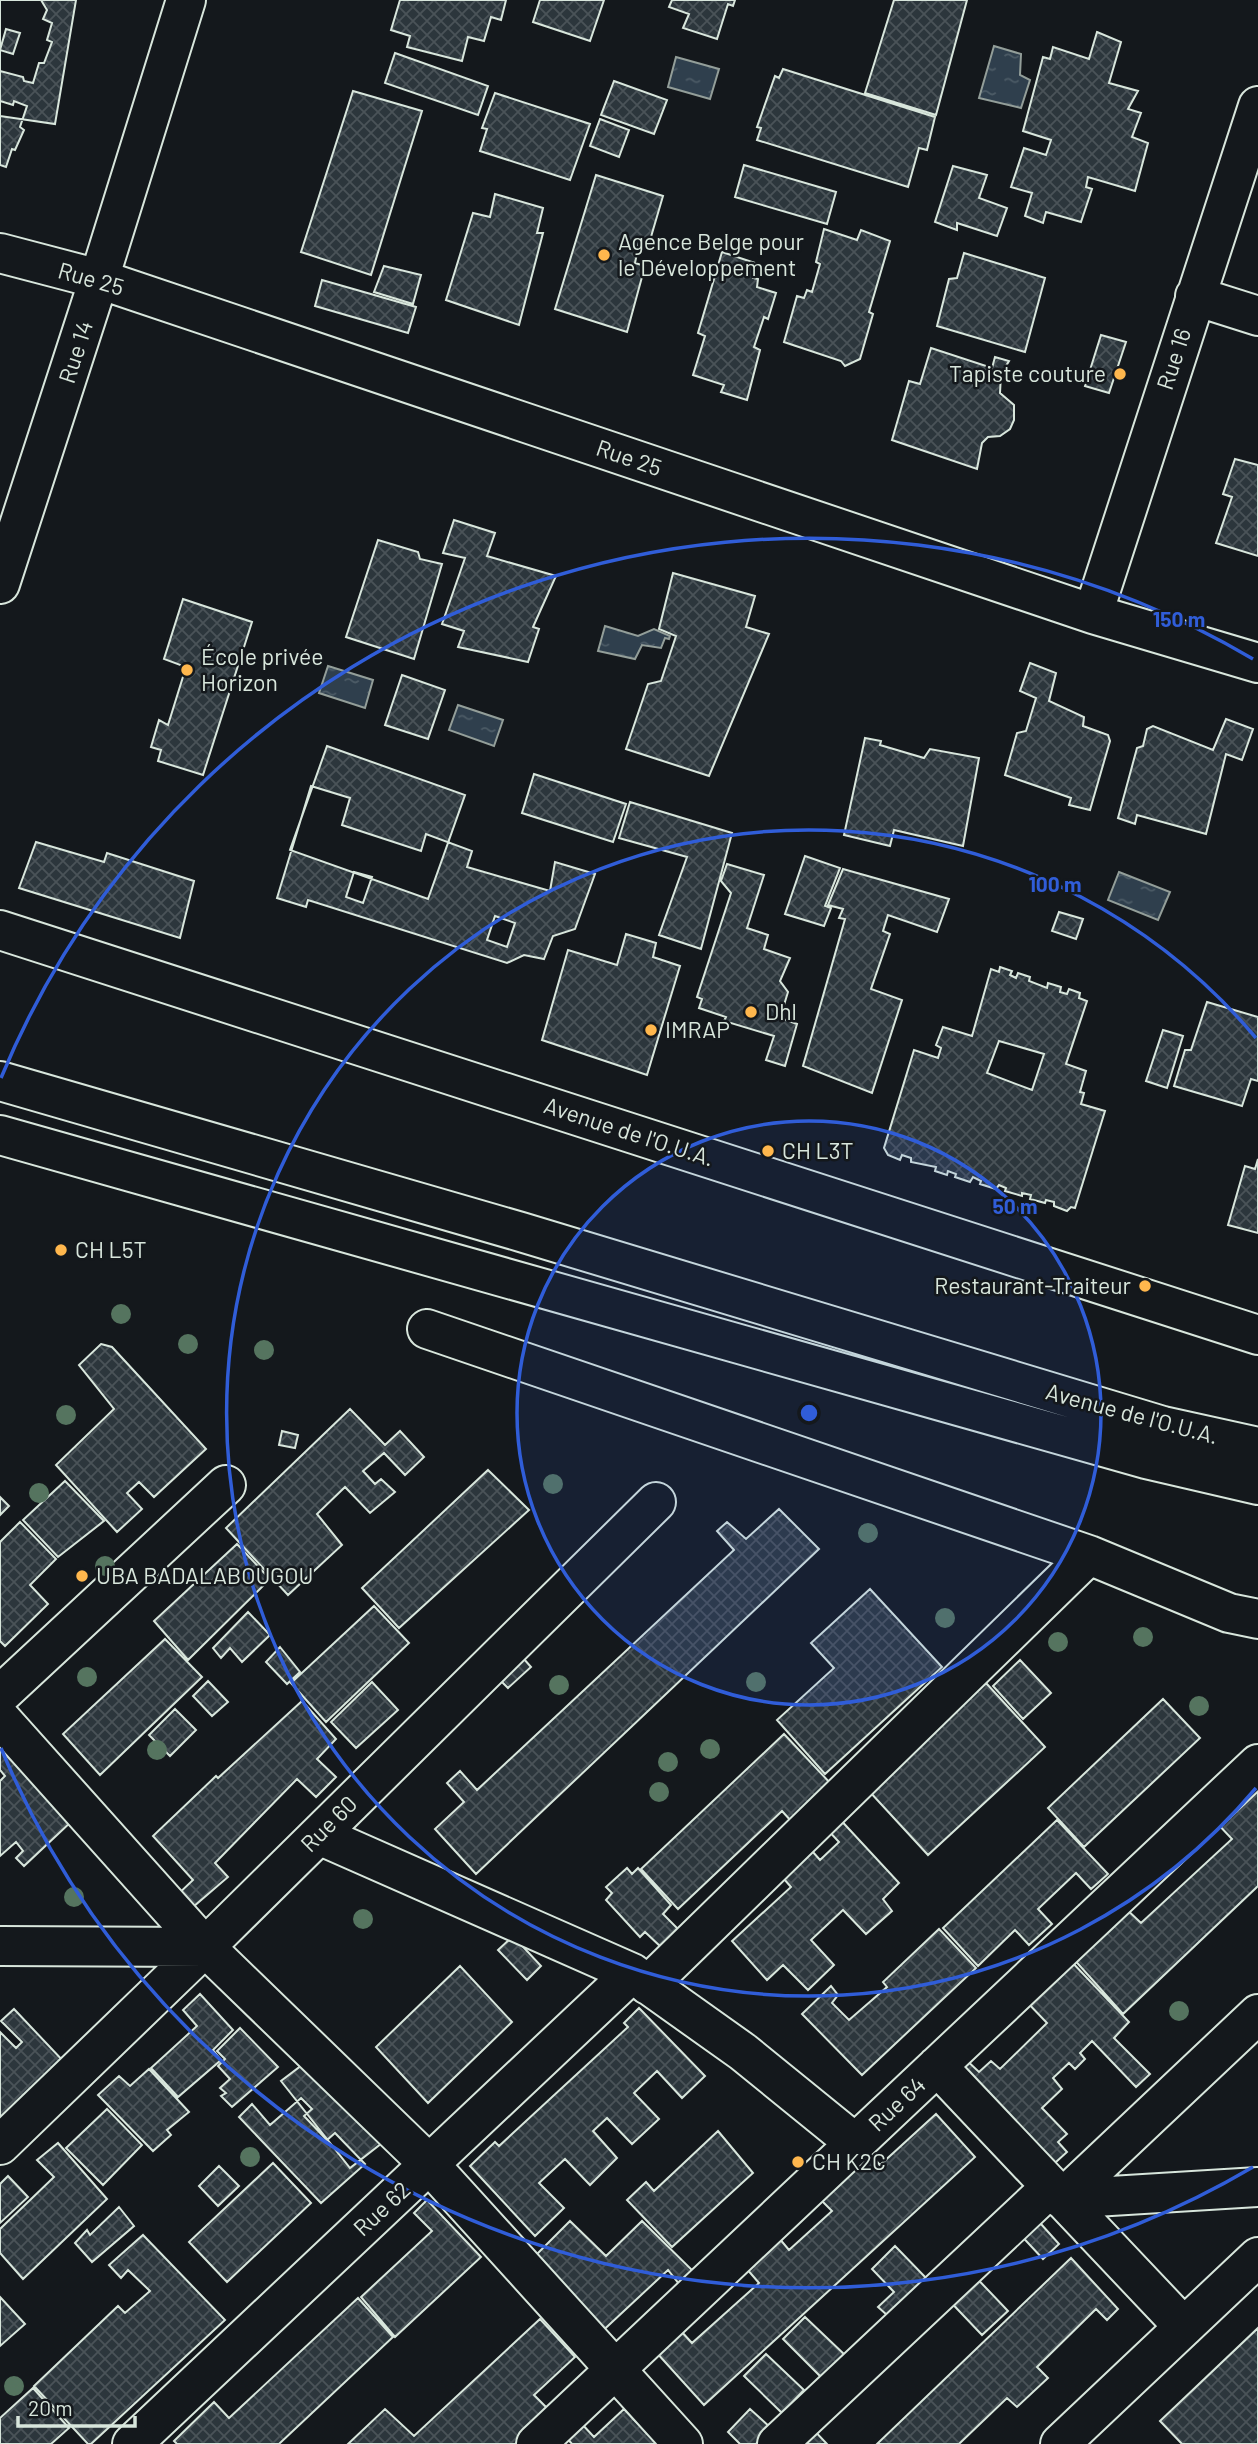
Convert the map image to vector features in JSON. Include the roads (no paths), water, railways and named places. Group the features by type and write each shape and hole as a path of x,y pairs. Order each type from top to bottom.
{"street":[{"name":"Rue 14","path":"0,584 186,0"},
{"name":"Rue 16","path":"1093,614 1258,106"},
{"name":"Rue 25","path":"0,253 99,279 1093,614 1258,663"},
{"path":"1195,296 1258,316"},
{"name":"Avenue de l'O.U.A.","path":"0,930 1258,1335"},
{"name":"Avenue de l'O.U.A.","path":"0,1081 508,1228 1163,1426 1258,1447"},
{"name":"Avenue de l'O.U.A.","path":"0,1135 1146,1459 1258,1485"},
{"path":"427,1329 1089,1555 1229,1613 1258,1619"},
{"path":"0,1695 226,1485"},
{"name":"Rue 60","path":"0,2145 656,1502"},
{"name":"Rue 62","path":"146,2439 429,2164 640,1979 1089,1555"},
{"path":"0,1718 205,1947 429,2164 684,2444"},
{"name":"Rue 64","path":"536,2444 1258,1764"},
{"path":"319,1835 640,1979 743,2052 855,2143"},
{"path":"0,1945 205,1947"},
{"path":"777,2444 1258,2014"},
{"path":"937,2066 1184,2328"},
{"path":"1056,2193 1258,2187"},
{"path":"1060,2444 1258,2257"}],"water":[{"path":"994,46 1021,54 1020,75 1030,80 1021,108 979,98"},
{"path":"676,57 719,69 710,99 668,87"},
{"path":"605,626 638,636 654,629 670,636 669,639 665,638 661,648 642,645 635,659 598,651"},
{"path":"328,666 373,680 365,708 319,693"},
{"path":"458,705 503,720 494,746 449,730"},
{"path":"1119,872 1170,892 1158,920 1108,900"}],"place":[{"name":"Agence Belge pour le Développement","path":"604,255"},
{"name":"Tapiste couture","path":"1120,374"},
{"name":"École privée Horizon","path":"187,670"},
{"name":"Dhl","path":"751,1012"},
{"name":"IMRAP","path":"651,1030"},
{"name":"CH L3T","path":"768,1151"},
{"name":"CH L5T","path":"61,1250"},
{"name":"Restaurant-Traiteur","path":"1145,1286"},
{"name":"UBA BADALABOUGOU","path":"82,1576"},
{"name":"CH K2C","path":"798,2162"}]}
